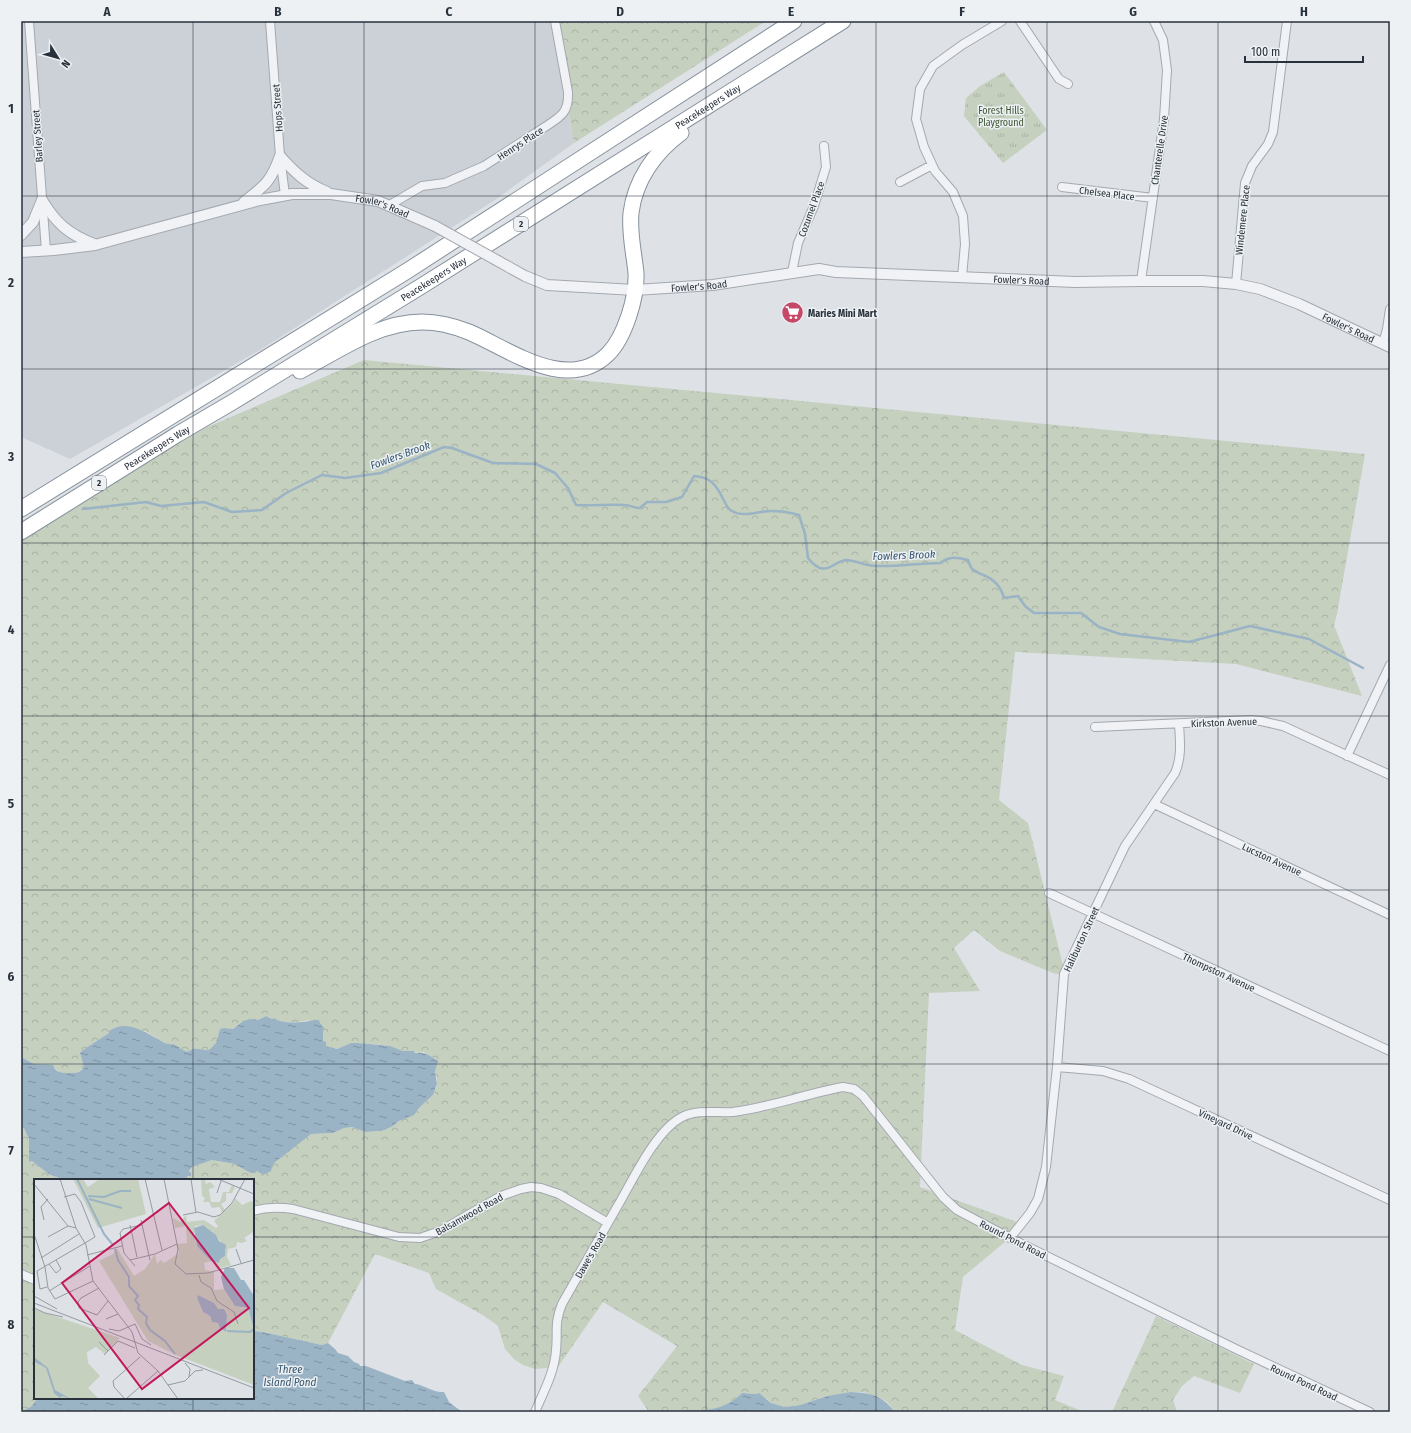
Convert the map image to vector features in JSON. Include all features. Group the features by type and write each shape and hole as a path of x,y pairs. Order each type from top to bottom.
{"highway":[{"name":"Peacekeepers Way","path":"21,509 407,271 794,21"},
{"name":"Peacekeepers Way","path":"21,532 178,434 420,287 844,21"},
{"path":"231,403 278,383 363,337 403,323 439,323 454,326 470,332 515,355 550,368 568,370 583,368 597,362 608,354 617,341 632,306 636,274 631,213 640,181 649,166 660,150 673,139 809,43"},
{"path":"21,502 66,480"}],"street":[{"name":"Barley Street","path":"29,21 46,251"},
{"name":"Hops Street","path":"270,21 280,156 285,195"},
{"name":"Henrys Place","path":"388,206 422,186 445,183 484,166 557,119 564,112 568,103 568,92 555,21"},
{"path":"962,277 964,244 963,216 953,192 935,171 924,147 916,119 920,89 933,66 962,45 1002,21"},
{"path":"1020,21 1059,79 1068,84"},
{"name":"Chanterelle Drive","path":"1141,281 1164,119 1167,70 1162,40 1154,21"},
{"name":"Windemere Place","path":"1236,284 1245,182 1252,166 1268,144 1273,132 1287,21"},
{"name":"Cozumel Place","path":"792,272 798,243 814,206 826,167 824,146"},
{"path":"240,206 270,179 275,172 280,156 304,180 316,188 330,194"},
{"path":"900,182 932,165"},
{"name":"Chelsea Place","path":"1062,187 1153,198"},
{"name":"Fowler's Road","path":"21,252 46,251 95,245 260,200 285,195 330,194 378,201 435,226 525,276 547,285 635,290 713,285 820,269 836,272 1076,282 1204,281 1236,284 1260,289 1299,304 1386,345"},
{"path":"21,236 33,222 42,200"},
{"path":"42,200 51,215 60,225 75,236 95,245"},
{"path":"1386,345 1390,309"},
{"path":"1347,756 1390,665"},
{"name":"Kirkston Avenue","path":"1095,727 1251,720 1267,722 1283,726 1390,775"},
{"name":"Haliburton Street","path":"1010,1238 1030,1213 1038,1199 1042,1184 1049,1145 1064,974 1125,846 1171,780 1178,766 1180,751 1179,724"},
{"name":"Lucston Avenue","path":"1154,804 1390,915"},
{"name":"Thompston Avenue","path":"1049,893 1390,1051"},
{"name":"Vineyard Drive","path":"1057,1067 1103,1071 1129,1079 1390,1200"},
{"name":"Round Pond Road","path":"683,1116 704,1112 733,1112 843,1087 854,1090 863,1096 872,1106 943,1197 957,1210 1010,1238 1236,1349 1370,1412"},
{"name":"Dawe's Road","path":"535,1412 554,1364 557,1315 562,1304 656,1140 669,1126 683,1116"},
{"name":"Balsamwood Road","path":"254,1211 280,1207 293,1209 399,1237 420,1238 440,1231 501,1196 531,1187 541,1188 559,1194 608,1223"},
{"path":"21,1274 34,1280"}],"shaded area":[{"path":"21,21 553,21 574,143 495,200 260,350 70,459 21,437"}],"green space":[{"path":"553,21 766,21 574,143"},
{"name":"Forest Hills Playground","path":"1004,72 1047,130 1003,163 964,116 966,98 980,86"},
{"path":"364,360 1365,454 1334,625 1362,696 1236,664 1015,652 999,800 1028,823 1066,978 1062,975 1053,973 1000,951 974,930 954,948 980,991 929,993 920,1187 1017,1222 1007,1235 1006,1241 963,1277 955,1330 1022,1365 1064,1376 1055,1400 1084,1412 895,1412 887,1402 876,1396 863,1392 851,1392 823,1397 800,1405 785,1407 771,1403 767,1399 756,1394 742,1393 728,1404 713,1409 649,1412 638,1396 677,1346 603,1302 558,1367 535,1369 523,1365 515,1360 505,1349 498,1326 486,1317 436,1289 429,1273 375,1254 328,1343 322,1345 254,1331 254,1179 185,1179 192,1167 212,1160 235,1164 257,1171 276,1162 311,1134 333,1133 344,1128 352,1127 368,1132 385,1130 419,1110 421,1106 433,1095 437,1086 435,1071 437,1060 424,1052 419,1053 403,1051 390,1046 351,1043 337,1049 326,1046 323,1041 323,1032 308,1020 300,1022 286,1022 266,1016 258,1020 241,1022 233,1029 224,1028 218,1035 216,1043 209,1050 188,1052 182,1051 180,1048 163,1042 145,1031 109,1033 80,1053 84,1067 82,1070 74,1073 61,1074 54,1067 34,1064 21,1057 21,538 65,510 205,428"},
{"path":"24,1128 28,1135 30,1162 32,1161 51,1176 53,1175 61,1179 34,1179 34,1399 40,1399 35,1401 32,1406 21,1412 21,1129"},
{"path":"1156,1316 1254,1364 1240,1393 1194,1376 1182,1386 1173,1400 1177,1412 1112,1412"}],"water":[{"path":"266,1016 284,1022 319,1020 324,1028 323,1041 326,1042 326,1046 337,1049 351,1043 358,1043 390,1046 403,1051 424,1053 438,1061 435,1071 437,1084 433,1095 414,1115 399,1121 385,1130 366,1132 352,1127 344,1128 333,1133 311,1134 273,1164 271,1171 263,1175 257,1171 255,1173 249,1172 235,1164 212,1160 192,1167 189,1171 191,1176 188,1176 185,1179 60,1179 50,1175 32,1161 29,1162 29,1139 24,1128 21,1129 21,1057 34,1064 53,1065 59,1072 76,1073 84,1067 80,1053 116,1027 123,1026 137,1029 165,1043 175,1045 188,1052 193,1049 209,1050 216,1043 220,1029 233,1029 243,1021 251,1019 258,1020"},
{"name":"Three Island Pond","path":"254,1331 322,1345 328,1343 338,1353 348,1356 360,1366 366,1366 405,1381 412,1380 415,1384 444,1392 449,1402 462,1412 21,1412 32,1406 35,1401 40,1399 254,1399"},
{"path":"851,1392 865,1393 876,1396 890,1406 895,1412 668,1412 707,1410 716,1408 725,1405 742,1393 759,1393 771,1403 785,1407 800,1405 827,1396"}],"waterway":[{"name":"Fowlers Brook","path":"83,509 146,502 161,506 204,502 232,512 262,510 286,493 322,475 345,478 381,473 444,447 452,448 493,463 536,464 555,473 568,488 576,505 628,505 635,508 640,508 647,502 666,502 682,497 694,476 704,478 712,482 718,489 729,509 737,513 746,514 774,511 799,515 805,534 808,558 813,564 820,568 824,569 846,560 872,566 884,566 940,563 950,558 960,558 968,560 973,570 994,581 1001,590 1004,598 1018,596 1025,606 1034,613 1081,613 1099,627 1120,634 1189,642 1250,626 1309,639 1363,668"}],"place":[{"name":"Maries Mini Mart","path":"792,313"}]}
